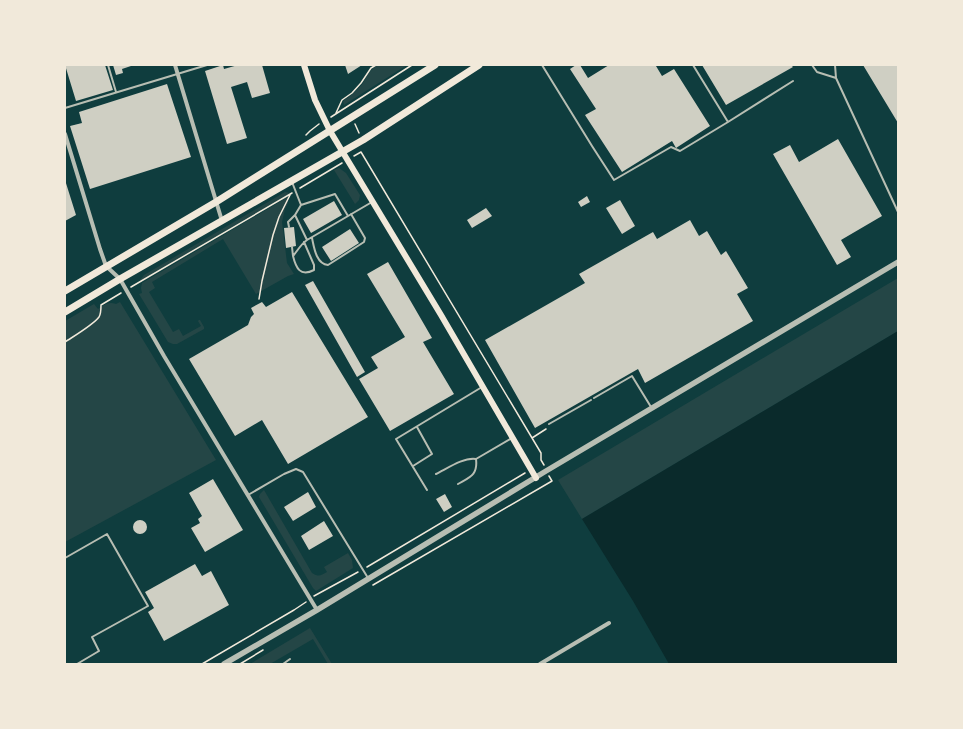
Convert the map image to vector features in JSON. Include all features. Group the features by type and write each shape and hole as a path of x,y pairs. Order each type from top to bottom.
{"highway":[{"path":"65,291 216,202 436,65"},
{"path":"65,312 343,152 479,65"}],"main road":[{"path":"304,65 315,100 330,130 441,314 536,478"}],"street":[{"path":"174,65 222,221"},
{"path":"65,134 106,266 120,280 317,610"},
{"path":"224,664 369,579 652,408 898,262"},
{"path":"540,664 609,623"}],"lane":[{"path":"108,65 116,92"},
{"path":"65,108 207,65"},
{"path":"542,65 614,180 671,147 680,151 793,81"},
{"path":"693,65 728,122"},
{"path":"812,65 817,72 836,78"},
{"path":"835,65 836,78 898,210"},
{"path":"292,181 301,205"},
{"path":"289,227 288,222 295,215 301,205 335,194 365,238 364,242 328,264 325,264 321,262 315,253 312,238"},
{"path":"293,256 307,240 373,201"},
{"path":"295,215 307,240"},
{"path":"292,247 295,264 299,271 308,273 314,270 314,266 303,243"},
{"path":"550,424 593,399 631,374 652,408"},
{"path":"427,490 396,439 483,387"},
{"path":"413,466 432,454 417,427"},
{"path":"436,474 457,463 471,458 476,458 513,438"},
{"path":"458,484 473,475 476,469 476,458"},
{"path":"248,495 296,468 303,472 369,579"},
{"path":"65,558 107,534 148,606 92,637 100,651 76,664"},
{"path":"282,664 290,660"}],"path":[{"path":"376,65 370,68 361,83 352,93 342,100 336,113 412,65"},
{"path":"345,107 363,140"},
{"path":"306,135 314,128"},
{"path":"361,152 541,453 541,460"},
{"path":"136,285 335,167"},
{"path":"259,299 262,281 279,217 290,194"},
{"path":"65,342 98,318 101,305 114,297"},
{"path":"532,438 546,429"},
{"path":"202,664 531,470"},
{"path":"370,587 552,481"},
{"path":"240,664 267,648"}],"shaded area":[{"path":"377,65 407,65 344,105 343,101 363,83"},
{"path":"339,168 346,173 360,195 359,200 355,204 334,170"},
{"path":"285,192 290,193 140,280 144,275"},
{"path":"288,197 288,203 282,222 287,263 294,274 256,294 223,239 152,282 155,288 149,292 173,332 179,329 183,336 201,326 198,321 199,320 204,327 204,329 177,344 168,342 139,294 142,293 142,283"},
{"path":"898,278 898,331 582,519 558,480"},
{"path":"120,302 216,460 65,542 65,321 94,304 98,309 106,304 116,304"},
{"path":"898,331 898,664 669,664 633,601 582,519"},
{"path":"264,490 312,573 321,575 327,572 324,567 348,553 352,560 353,568 316,591 259,497"},
{"path":"310,628 332,664 328,664 313,639 270,664 250,664"}],"building":[{"path":"65,65 105,65 113,90 76,101"},
{"path":"113,65 134,65 122,69 123,73 116,75"},
{"path":"223,65 224,69 238,65 262,65 270,93 252,98 247,82 231,87 247,138 227,144 205,71"},
{"path":"345,65 362,65 348,74"},
{"path":"576,65 580,65 588,78 609,65 653,65 656,66 662,76 674,69 710,126 676,148 672,141 622,172 585,115 596,109 570,69"},
{"path":"702,65 791,65 793,67 726,105"},
{"path":"863,65 898,65 898,123"},
{"path":"167,84 191,157 90,189 70,126 82,123 79,112"},
{"path":"838,139 882,216 841,240 851,257 837,265 773,154 790,145 799,162"},
{"path":"65,180 76,215 65,221"},
{"path":"587,196 590,202 581,207 578,202"},
{"path":"620,200 635,226 622,234 606,208"},
{"path":"334,201 342,215 311,233 303,219"},
{"path":"486,208 492,216 472,228 467,220"},
{"path":"690,220 699,236 707,231 721,255 726,251 748,288 737,294 753,321 645,383 638,369 535,428 485,340 585,283 579,274 653,232 657,239"},
{"path":"294,227 296,246 286,248 284,228"},
{"path":"350,229 359,243 331,261 322,247"},
{"path":"388,262 432,338 423,342 454,394 390,431 359,379 378,368 371,357 405,337 367,274"},
{"path":"313,281 365,372 357,377 305,285"},
{"path":"292,292 368,417 288,464 262,420 235,436 189,359 248,325 254,314 251,308 262,302 266,307"},
{"path":"213,479 243,530 205,552 191,528 200,523 198,519 202,516 189,493"},
{"path":"308,492 316,507 293,521 284,507"},
{"path":"445,494 452,507 444,512 436,499"},
{"path":"137,520 143,520 147,524 147,530 143,534 137,534 133,530 133,524"},
{"path":"324,521 333,536 309,550 301,536"},
{"path":"195,564 202,576 211,571 229,605 164,641 148,612 154,608 145,592"}]}
